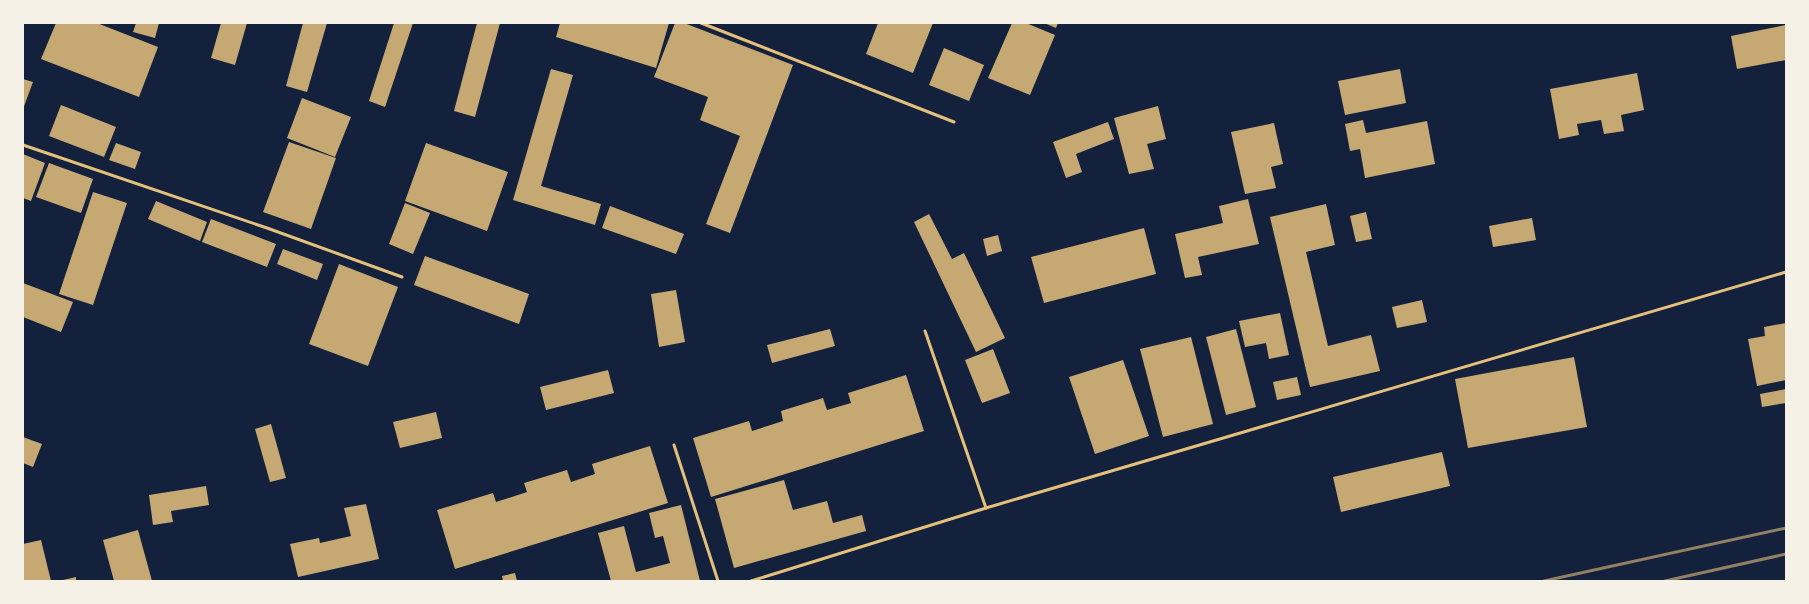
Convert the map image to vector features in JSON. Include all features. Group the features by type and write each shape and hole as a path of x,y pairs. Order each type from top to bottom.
{"lane":[{"path":"701,23 954,122"},
{"path":"23,145 267,228 402,277"},
{"path":"751,581 986,508 1786,272"},
{"path":"925,331 986,508"},
{"path":"674,445 718,581"}],"building":[{"path":"56,23 97,23 158,47 139,97 41,59"},
{"path":"136,23 159,23 155,38 133,32"},
{"path":"221,23 247,23 235,65 211,58"},
{"path":"303,23 327,23 307,92 286,86"},
{"path":"394,23 413,23 385,107 369,101"},
{"path":"477,23 500,23 475,117 454,111"},
{"path":"560,23 669,23 656,68 556,37"},
{"path":"675,23 684,23 793,65 730,233 706,224 740,136 700,120 708,97 654,77"},
{"path":"878,23 933,23 913,73 866,54"},
{"path":"1012,23 1026,23 1055,35 1030,95 988,78"},
{"path":"1044,23 1058,23 1056,28"},
{"path":"1786,25 1786,60 1737,69 1731,36"},
{"path":"944,48 984,65 969,101 929,85"},
{"path":"551,69 573,75 541,186 601,204 595,225 513,200"},
{"path":"1400,69 1406,103 1345,115 1338,81"},
{"path":"1637,73 1644,110 1621,115 1624,131 1604,134 1601,120 1577,124 1579,135 1559,139 1550,89"},
{"path":"23,79 33,82 23,109"},
{"path":"302,98 351,117 335,157 287,138"},
{"path":"61,105 116,127 104,157 49,136"},
{"path":"1158,106 1166,139 1147,144 1154,169 1129,174 1114,118"},
{"path":"1363,120 1366,133 1427,121 1435,164 1365,178 1360,149 1350,151 1345,124"},
{"path":"1108,122 1114,139 1076,154 1082,172 1066,178 1053,142"},
{"path":"1274,123 1283,164 1271,167 1276,188 1245,194 1231,132"},
{"path":"289,142 336,158 311,229 263,212"},
{"path":"116,143 141,152 135,169 109,160"},
{"path":"426,143 508,172 487,231 405,201"},
{"path":"23,154 45,163 31,201 23,198"},
{"path":"49,163 93,179 81,213 36,197"},
{"path":"93,192 127,203 93,305 59,294"},
{"path":"1248,199 1259,244 1198,257 1202,275 1185,278 1175,234 1223,223 1219,206"},
{"path":"156,201 207,222 200,241 148,219"},
{"path":"405,203 430,213 413,254 389,244"},
{"path":"1326,204 1335,245 1306,252 1328,346 1371,335 1380,371 1310,387 1270,217"},
{"path":"610,206 684,234 676,254 602,228"},
{"path":"1366,212 1372,239 1356,242 1350,216"},
{"path":"929,214 952,259 964,253 1005,338 976,352 914,222"},
{"path":"1532,218 1536,240 1493,247 1489,226"},
{"path":"211,219 276,244 267,267 202,242"},
{"path":"1144,228 1156,274 1044,303 1031,257"},
{"path":"998,235 1002,251 987,256 983,239"},
{"path":"283,249 323,264 317,280 277,264"},
{"path":"425,256 529,294 519,324 414,285"},
{"path":"339,264 398,287 368,366 309,344"},
{"path":"23,283 73,302 61,332 23,317"},
{"path":"676,290 685,342 659,347 651,294"},
{"path":"1422,300 1427,322 1397,328 1392,307"},
{"path":"1280,313 1289,355 1269,359 1266,343 1245,347 1239,321"},
{"path":"1786,323 1786,380 1757,386 1748,339 1765,336 1764,327"},
{"path":"830,329 835,346 772,363 767,345"},
{"path":"1236,329 1256,407 1226,415 1206,337"},
{"path":"1191,337 1213,424 1163,437 1140,349"},
{"path":"993,349 1010,393 982,403 965,360"},
{"path":"1574,357 1587,427 1468,448 1455,379"},
{"path":"1123,360 1149,436 1095,454 1069,377"},
{"path":"608,370 614,393 546,410 540,387"},
{"path":"906,375 924,431 711,497 693,438 749,421 752,431 783,421 781,411 823,398 827,410 851,403 848,393"},
{"path":"1297,377 1301,395 1277,400 1273,382"},
{"path":"1786,389 1786,403 1762,407 1760,394"},
{"path":"436,412 442,438 400,448 393,422"},
{"path":"271,424 286,478 270,482 255,429"},
{"path":"23,437 42,444 33,467 23,463"},
{"path":"650,446 668,503 455,569 437,510 493,493 496,502 527,492 524,483 567,470 571,482 595,474 592,464"},
{"path":"1442,452 1450,486 1341,512 1333,477"},
{"path":"784,480 793,510 827,501 833,523 862,515 866,531 734,568 715,499"},
{"path":"206,486 209,505 171,511 173,522 153,525 149,495"},
{"path":"366,504 379,559 298,577 290,544 319,538 320,543 351,536 344,508"},
{"path":"681,505 700,581 611,581 598,533 624,526 636,572 670,563 663,536 655,538 649,513"},
{"path":"138,530 152,581 114,581 103,540"},
{"path":"41,540 51,581 23,581 23,544"},
{"path":"515,573 517,581 503,581 502,576"},
{"path":"76,577 76,581 63,581 63,580"}],"railway":[{"path":"1544,581 1786,528"},
{"path":"1665,581 1786,554"}]}
